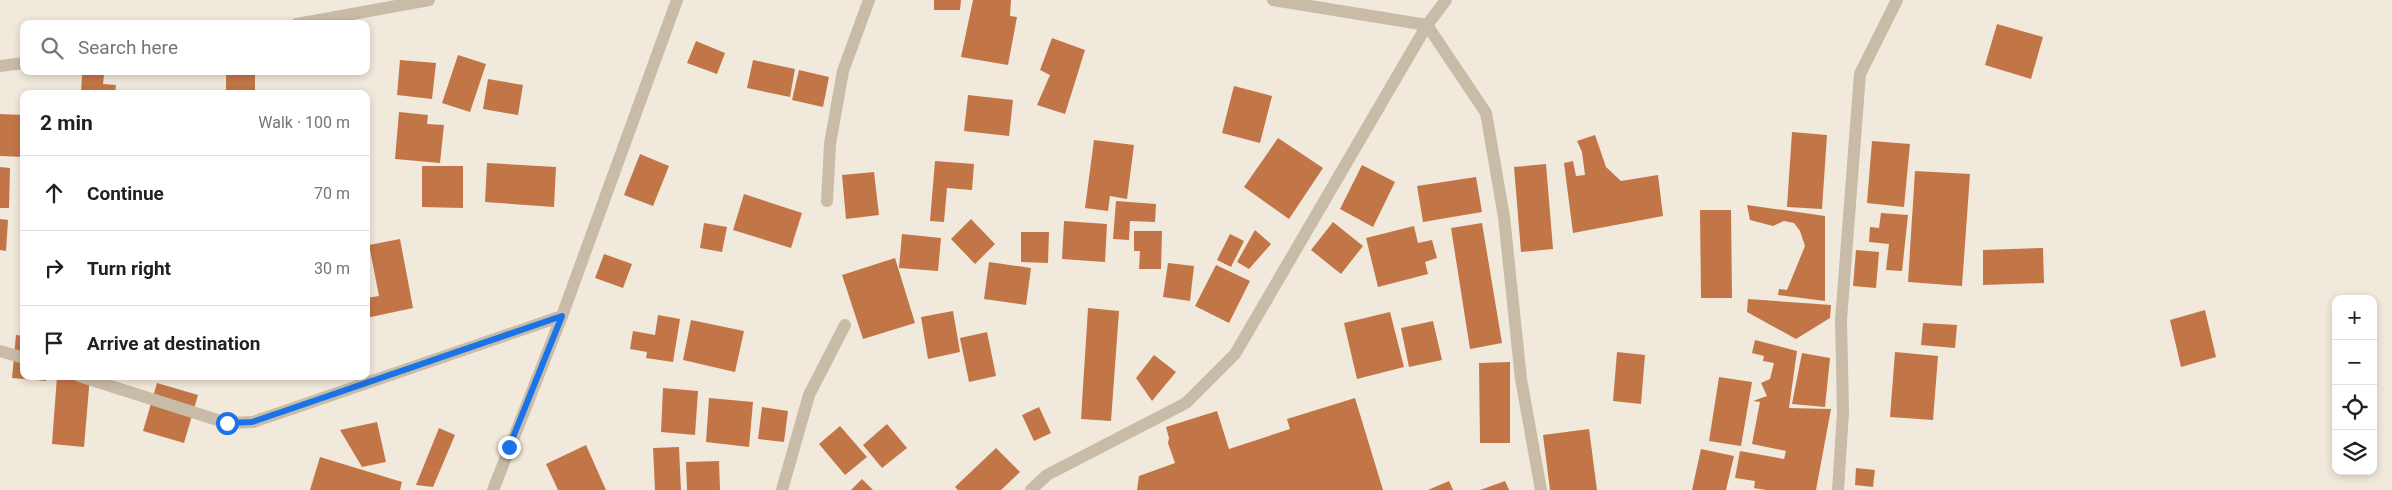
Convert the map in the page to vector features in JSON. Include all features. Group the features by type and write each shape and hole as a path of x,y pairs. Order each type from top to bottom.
{"street":[{"path":"319,20 429,0"},
{"path":"492,490 562,316 677,0"},
{"path":"827,201 830,144 843,71 869,0"},
{"path":"1273,0 1427,25 1486,113 1504,217 1521,379 1541,490"},
{"path":"1031,490 1047,475 1186,403 1235,354 1427,25 1446,0"},
{"path":"1838,490 1843,412 1841,320 1860,74 1896,0"},
{"path":"0,66 20,64"},
{"path":"92,380 227,423 252,422 562,316"},
{"path":"782,490 809,395 845,325"},
{"path":"0,351 20,357"}],"building":[{"path":"934,0 961,0 960,10 934,10"},
{"path":"973,0 1011,0 1010,16 1017,17 1008,65 961,57"},
{"path":"1997,24 2043,37 2031,79 1985,65"},
{"path":"1052,38 1085,50 1065,114 1037,105 1050,75 1040,70"},
{"path":"696,41 725,53 717,74 687,63"},
{"path":"458,55 486,64 470,112 442,103"},
{"path":"400,60 436,63 432,99 397,95"},
{"path":"753,60 795,69 790,97 747,88"},
{"path":"799,70 829,77 823,107 792,100"},
{"path":"82,75 104,75 103,84 116,85 115,90 81,90"},
{"path":"226,75 255,75 255,90 226,90"},
{"path":"488,79 523,85 518,115 483,109"},
{"path":"1234,86 1272,96 1260,143 1222,133"},
{"path":"968,95 1013,100 1009,136 964,131"},
{"path":"399,112 428,115 427,124 444,125 440,163 395,159"},
{"path":"0,114 20,115 20,157 0,156"},
{"path":"1792,132 1827,135 1822,209 1787,207"},
{"path":"1595,135 1606,167 1621,181 1658,175 1663,216 1573,233 1564,163 1573,161 1576,176 1585,175 1582,152 1577,141"},
{"path":"1278,138 1323,168 1289,219 1244,187"},
{"path":"1094,140 1134,145 1127,199 1110,196 1108,211 1085,208"},
{"path":"1872,141 1910,144 1904,207 1867,203"},
{"path":"640,154 669,166 653,206 624,195"},
{"path":"935,161 974,164 972,190 947,188 944,222 930,221"},
{"path":"487,163 556,167 554,207 485,202"},
{"path":"1546,164 1553,249 1521,252 1514,167"},
{"path":"1362,165 1395,182 1373,227 1340,209"},
{"path":"422,166 463,166 463,208 422,207"},
{"path":"0,167 10,168 9,208 0,208"},
{"path":"1915,171 1970,174 1962,286 1908,282"},
{"path":"874,172 879,215 846,219 842,175"},
{"path":"1476,177 1482,212 1423,222 1417,186"},
{"path":"744,194 802,213 791,248 733,230"},
{"path":"1116,201 1156,204 1155,222 1130,221 1129,240 1113,239"},
{"path":"1747,205 1825,216 1825,301 1778,295 1779,289 1787,290 1805,246 1800,231 1794,223 1784,221 1773,226 1750,220"},
{"path":"1700,210 1731,210 1732,298 1701,298"},
{"path":"1881,213 1908,215 1902,271 1886,270 1889,244 1869,242 1870,227 1879,228"},
{"path":"0,219 8,220 6,251 0,250"},
{"path":"971,219 995,244 975,264 951,239"},
{"path":"1064,221 1107,224 1105,262 1062,259"},
{"path":"1333,222 1363,246 1341,274 1311,250"},
{"path":"704,223 727,227 722,252 700,248"},
{"path":"1482,223 1502,343 1470,349 1451,228"},
{"path":"1414,226 1418,243 1432,240 1437,258 1425,262 1428,274 1378,287 1366,238"},
{"path":"1255,230 1271,244 1249,269 1237,262"},
{"path":"1134,231 1162,231 1161,269 1139,269 1140,251 1134,251"},
{"path":"1021,232 1049,232 1048,263 1021,262"},
{"path":"902,234 941,238 938,271 899,268"},
{"path":"1230,234 1244,241 1231,267 1217,260"},
{"path":"400,239 413,308 370,317 370,297 379,296 370,245"},
{"path":"2043,248 2044,283 1983,285 1983,250"},
{"path":"1856,250 1879,252 1876,288 1853,286"},
{"path":"604,254 632,264 623,288 595,278"},
{"path":"895,258 915,323 863,339 842,275"},
{"path":"989,262 1031,268 1026,305 984,299"},
{"path":"1168,263 1194,266 1190,301 1163,297"},
{"path":"1216,265 1250,281 1229,323 1195,306"},
{"path":"1748,299 1831,305 1830,318 1796,339 1747,312"},
{"path":"1088,308 1119,311 1111,421 1081,419"},
{"path":"2205,310 2216,357 2181,367 2170,320"},
{"path":"953,311 960,352 928,359 921,317"},
{"path":"1390,312 1404,367 1357,379 1344,323"},
{"path":"658,315 680,319 673,362 646,358 647,352 630,349 633,331 655,335"},
{"path":"691,320 744,331 735,372 683,360"},
{"path":"1433,321 1442,360 1409,367 1401,328"},
{"path":"1923,323 1957,325 1955,348 1921,345"},
{"path":"987,332 996,376 969,382 960,338"},
{"path":"16,335 20,336 20,379 12,378"},
{"path":"1755,340 1797,351 1789,408 1831,409 1816,490 1766,490 1754,488 1755,481 1735,478 1740,451 1784,459 1786,451 1752,444 1760,402 1753,401 1767,396 1761,383 1770,379 1774,363 1763,361 1764,356 1752,353"},
{"path":"1617,352 1645,355 1641,404 1613,401"},
{"path":"1895,352 1938,356 1933,420 1890,417"},
{"path":"1802,353 1830,358 1825,407 1792,404"},
{"path":"1154,355 1176,372 1152,401 1136,378"},
{"path":"1510,362 1510,443 1480,443 1479,363"},
{"path":"1719,377 1752,382 1741,446 1709,441"},
{"path":"57,380 90,380 84,447 52,444"},
{"path":"157,383 198,395 184,443 143,431"},
{"path":"663,388 698,391 695,435 661,432"},
{"path":"709,398 753,402 749,447 706,442"},
{"path":"1355,398 1383,490 1137,490 1139,476 1175,463 1168,443 1169,438 1166,427 1217,411 1229,449 1290,429 1287,419"},
{"path":"762,407 788,411 784,442 758,439"},
{"path":"1039,407 1051,433 1034,441 1022,415"},
{"path":"377,422 386,462 362,467 340,430"},
{"path":"887,424 907,448 882,468 863,445"},
{"path":"840,426 867,457 845,475 819,444"},
{"path":"439,428 455,435 433,487 416,485"},
{"path":"1589,429 1597,490 1550,490 1543,435"},
{"path":"586,445 606,490 558,490 546,464"},
{"path":"679,447 681,490 655,490 653,448"},
{"path":"996,448 1020,472 1001,490 958,490 955,487"},
{"path":"1701,449 1734,456 1726,490 1692,490"},
{"path":"320,457 402,482 400,490 310,490"},
{"path":"719,461 720,490 687,490 686,462"},
{"path":"1856,468 1875,470 1873,487 1855,485"},
{"path":"862,479 873,490 851,490"},
{"path":"1449,481 1453,490 1428,490"},
{"path":"1505,481 1509,490 1480,490"}],"route":[{"path":"227,423 252,422 562,316 509,447"}]}
